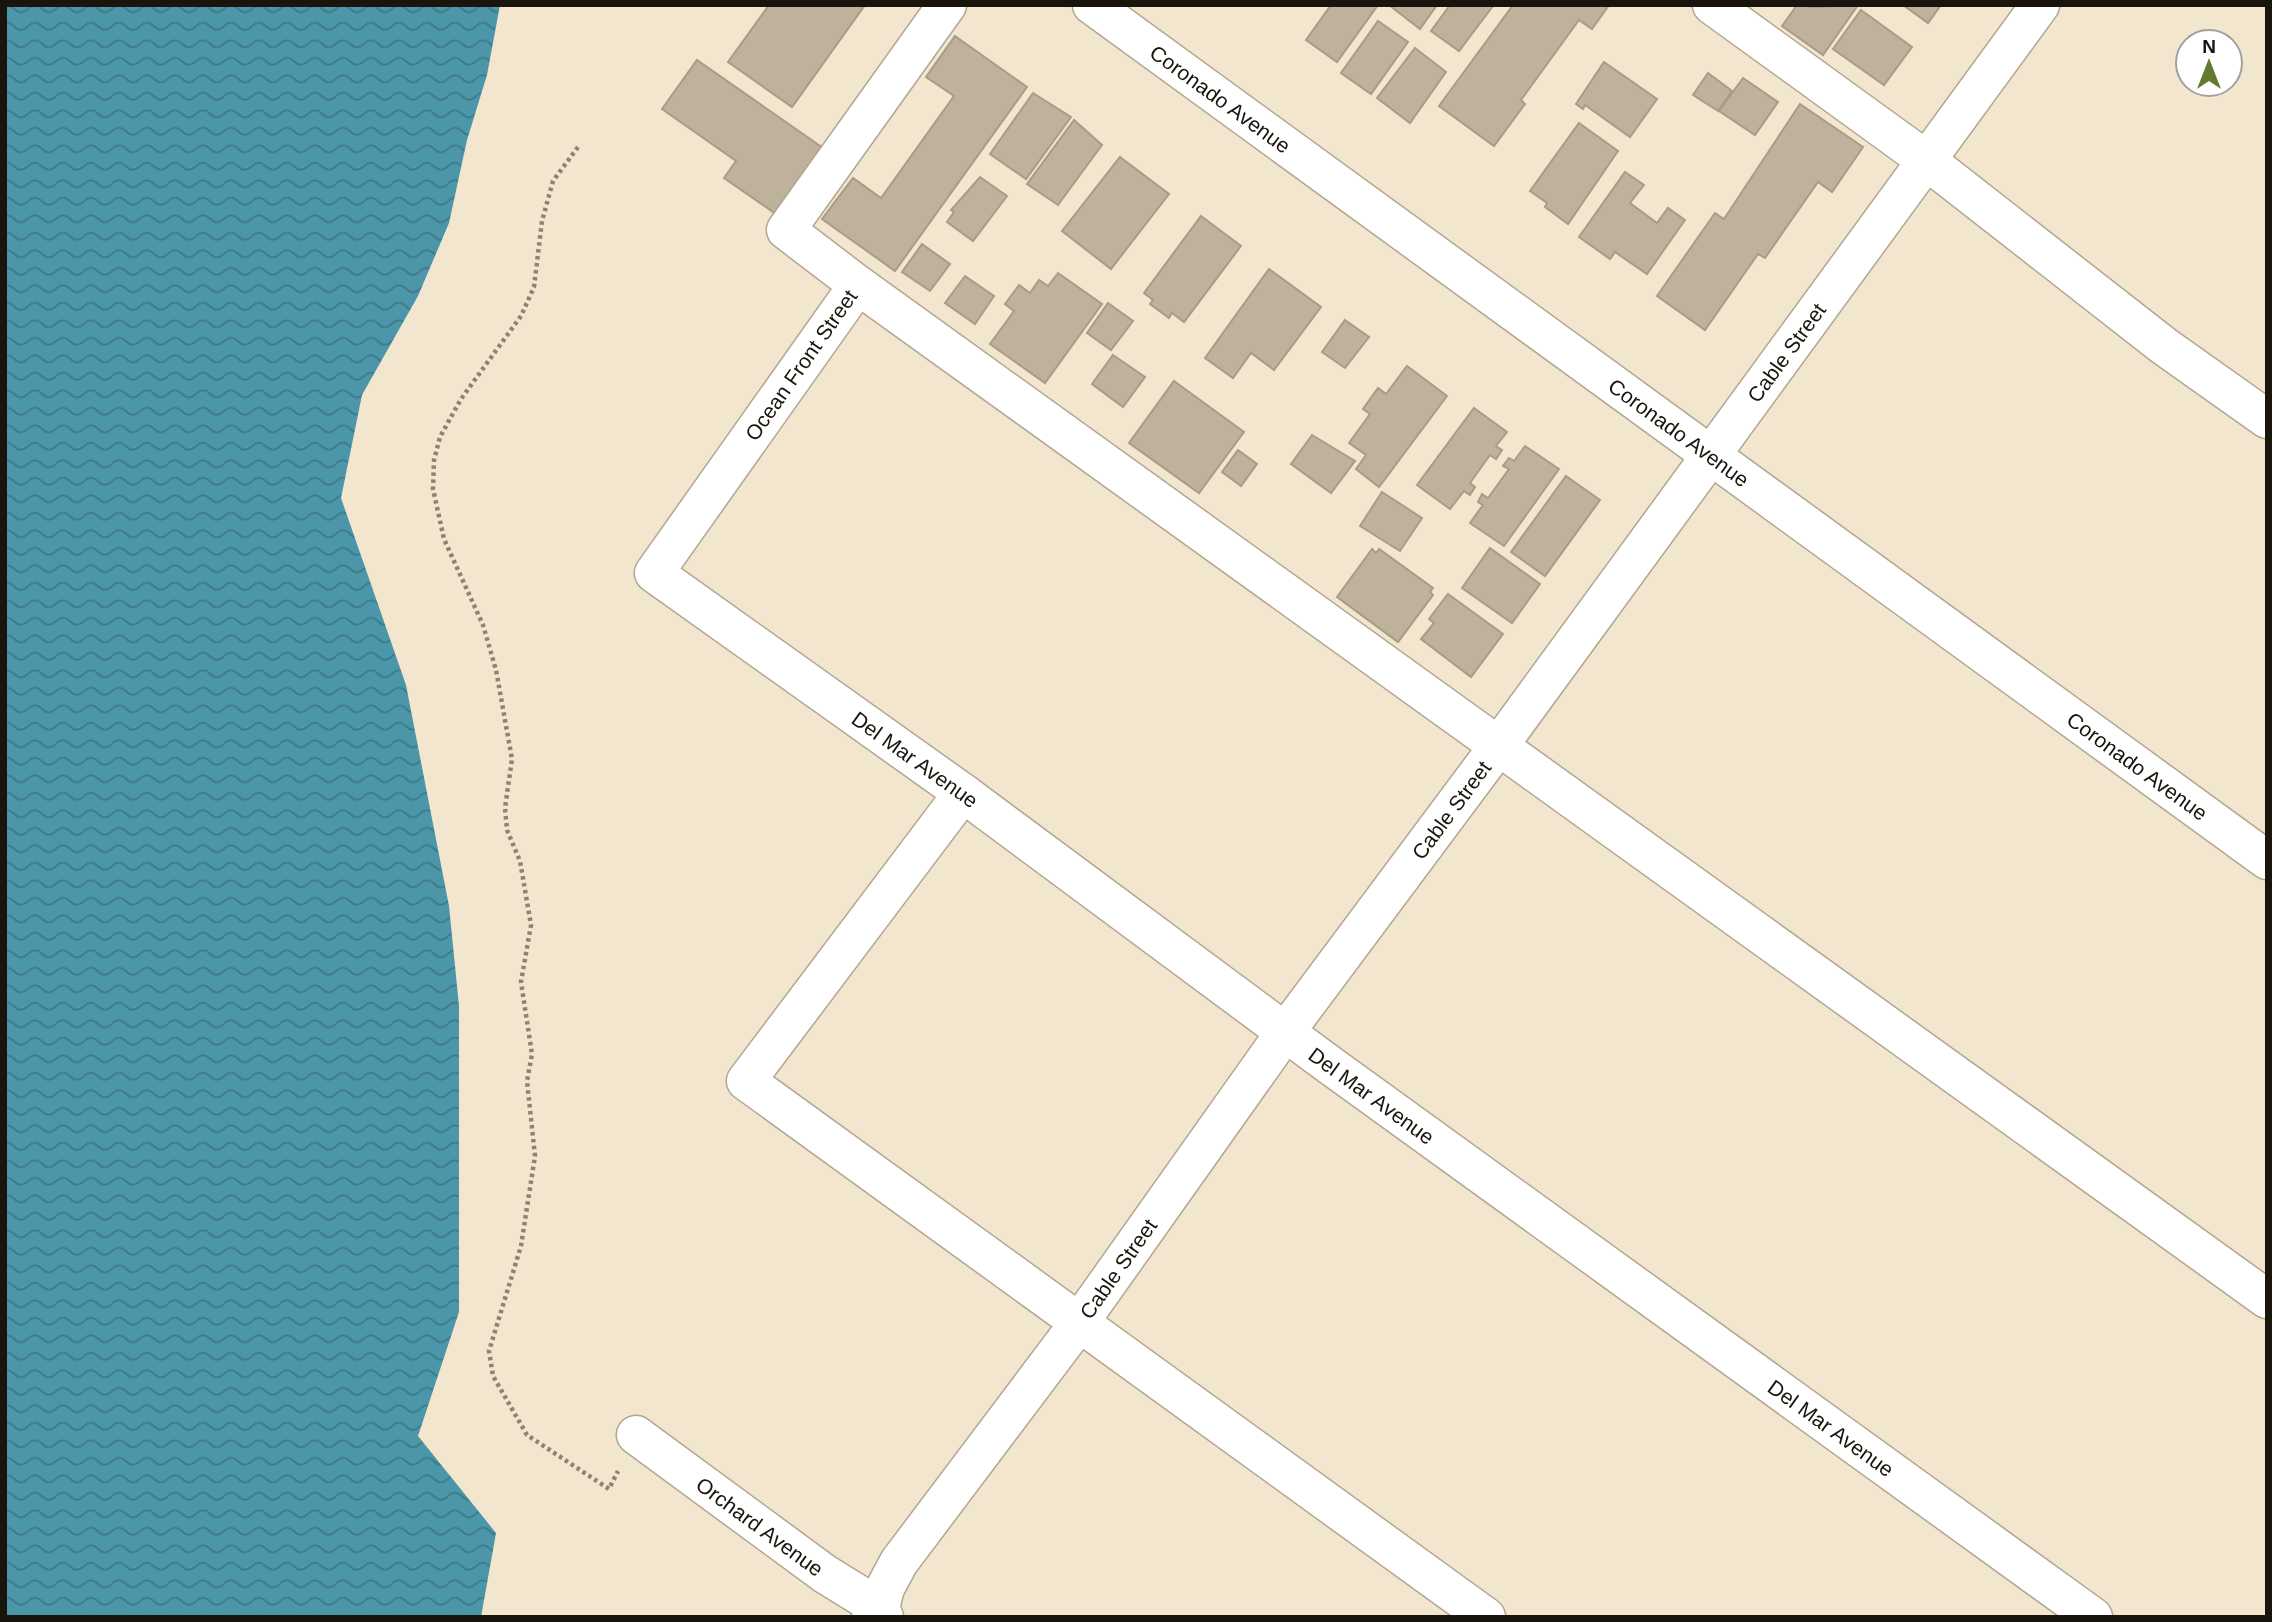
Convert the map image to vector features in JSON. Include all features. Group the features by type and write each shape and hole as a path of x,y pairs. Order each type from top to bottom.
{"street":[{"name":"Ocean Front Street","path":"654,573 858,285 786,230 947,5"},
{"name":"Coronado Avenue","path":"1092,5 2267,860"},
{"path":"1712,5 1926,160 2165,346 2267,419"},
{"name":"Cable Street","path":"879,1614 885,1588 899,1562 1079,1323 1286,1031 1713,455 2040,5"},
{"path":"858,285 1500,744 2267,1299"},
{"name":"Del Mar Avenue","path":"654,573 963,793 2093,1617"},
{"path":"963,793 746,1081 1486,1617"},
{"name":"Orchard Avenue","path":"636,1435 879,1614"}],"path":[{"path":"578,147 553,181 542,220 534,287 521,316 461,399 440,437 434,460 433,489 444,539 483,625 496,670 512,759 505,808 507,830 520,861 531,925 522,982 533,1054 527,1081 535,1156 522,1246 489,1352 493,1376 527,1435 595,1481"}],"water":[{"path":"5,5 500,5 487,75 467,140 449,223 418,296 362,395 341,498 406,685 449,906 459,1006 459,1312 418,1436 496,1533 481,1617 5,1617"}],"building":[{"path":"769,5 865,5 792,107 728,62"},
{"path":"1331,5 1378,5 1337,62 1306,40"},
{"path":"1389,5 1437,5 1420,29"},
{"path":"1450,5 1493,6 1459,51 1431,31"},
{"path":"1513,5 1609,5 1592,29 1579,20 1521,100 1525,104 1494,146 1439,106"},
{"path":"1797,5 1858,5 1823,55 1782,26"},
{"path":"1903,5 1941,5 1928,23"},
{"path":"1861,10 1912,47 1884,85 1833,49"},
{"path":"1378,21 1408,42 1371,94 1341,73"},
{"path":"955,36 1027,87 895,271 822,219 853,178 881,198 954,96 926,77"},
{"path":"1415,48 1446,72 1410,123 1377,98"},
{"path":"697,60 823,148 776,214 724,178 736,161 662,109"},
{"path":"1604,62 1657,99 1630,137 1585,105 1583,109 1576,104"},
{"path":"1708,73 1732,91 1718,111 1693,95"},
{"path":"1743,78 1778,102 1755,135 1719,111"},
{"path":"1033,93 1071,117 1026,179 990,154"},
{"path":"1800,104 1863,147 1832,192 1818,182 1765,258 1758,254 1705,330 1657,296 1715,213 1724,219"},
{"path":"1074,120 1102,145 1058,205 1027,184"},
{"path":"1579,123 1618,151 1568,224 1545,207 1547,203 1530,191"},
{"path":"1120,157 1169,194 1111,269 1062,231"},
{"path":"1625,172 1644,185 1630,203 1657,223 1668,208 1685,220 1647,274 1615,252 1610,259 1579,237"},
{"path":"980,177 1007,196 973,241 947,222 954,212 951,210"},
{"path":"1201,216 1241,246 1184,322 1172,313 1169,318 1150,304 1153,300 1144,293"},
{"path":"922,244 950,264 930,291 902,272"},
{"path":"1269,269 1321,307 1274,370 1251,353 1233,378 1205,358"},
{"path":"1058,273 1102,304 1045,383 990,344 1014,311 1005,304 1019,285 1030,293 1039,280 1048,286"},
{"path":"965,276 994,296 975,324 945,303"},
{"path":"1108,303 1133,321 1111,350 1087,333"},
{"path":"1345,320 1369,337 1345,368 1322,352"},
{"path":"1113,355 1145,377 1123,407 1092,384"},
{"path":"1407,366 1447,396 1379,487 1356,469 1366,455 1349,443 1370,414 1363,409 1378,388 1386,394"},
{"path":"1174,381 1244,432 1199,493 1129,443"},
{"path":"1474,408 1507,432 1496,446 1502,450 1496,459 1490,455 1470,483 1475,487 1470,495 1464,491 1450,509 1417,485"},
{"path":"1312,435 1355,461 1331,493 1291,464"},
{"path":"1525,446 1559,469 1504,546 1470,523 1483,505 1478,502 1482,494 1488,498 1509,469 1503,466 1509,458 1514,461"},
{"path":"1238,450 1257,464 1241,486 1222,472"},
{"path":"1566,476 1600,500 1545,576 1511,552"},
{"path":"1382,492 1422,518 1400,551 1360,526"},
{"path":"1490,548 1540,584 1512,623 1462,588"},
{"path":"1372,549 1376,553 1379,549 1433,588 1430,592 1433,595 1398,642 1337,597"},
{"path":"1448,594 1503,634 1471,677 1421,639 1434,623 1429,619"}]}
